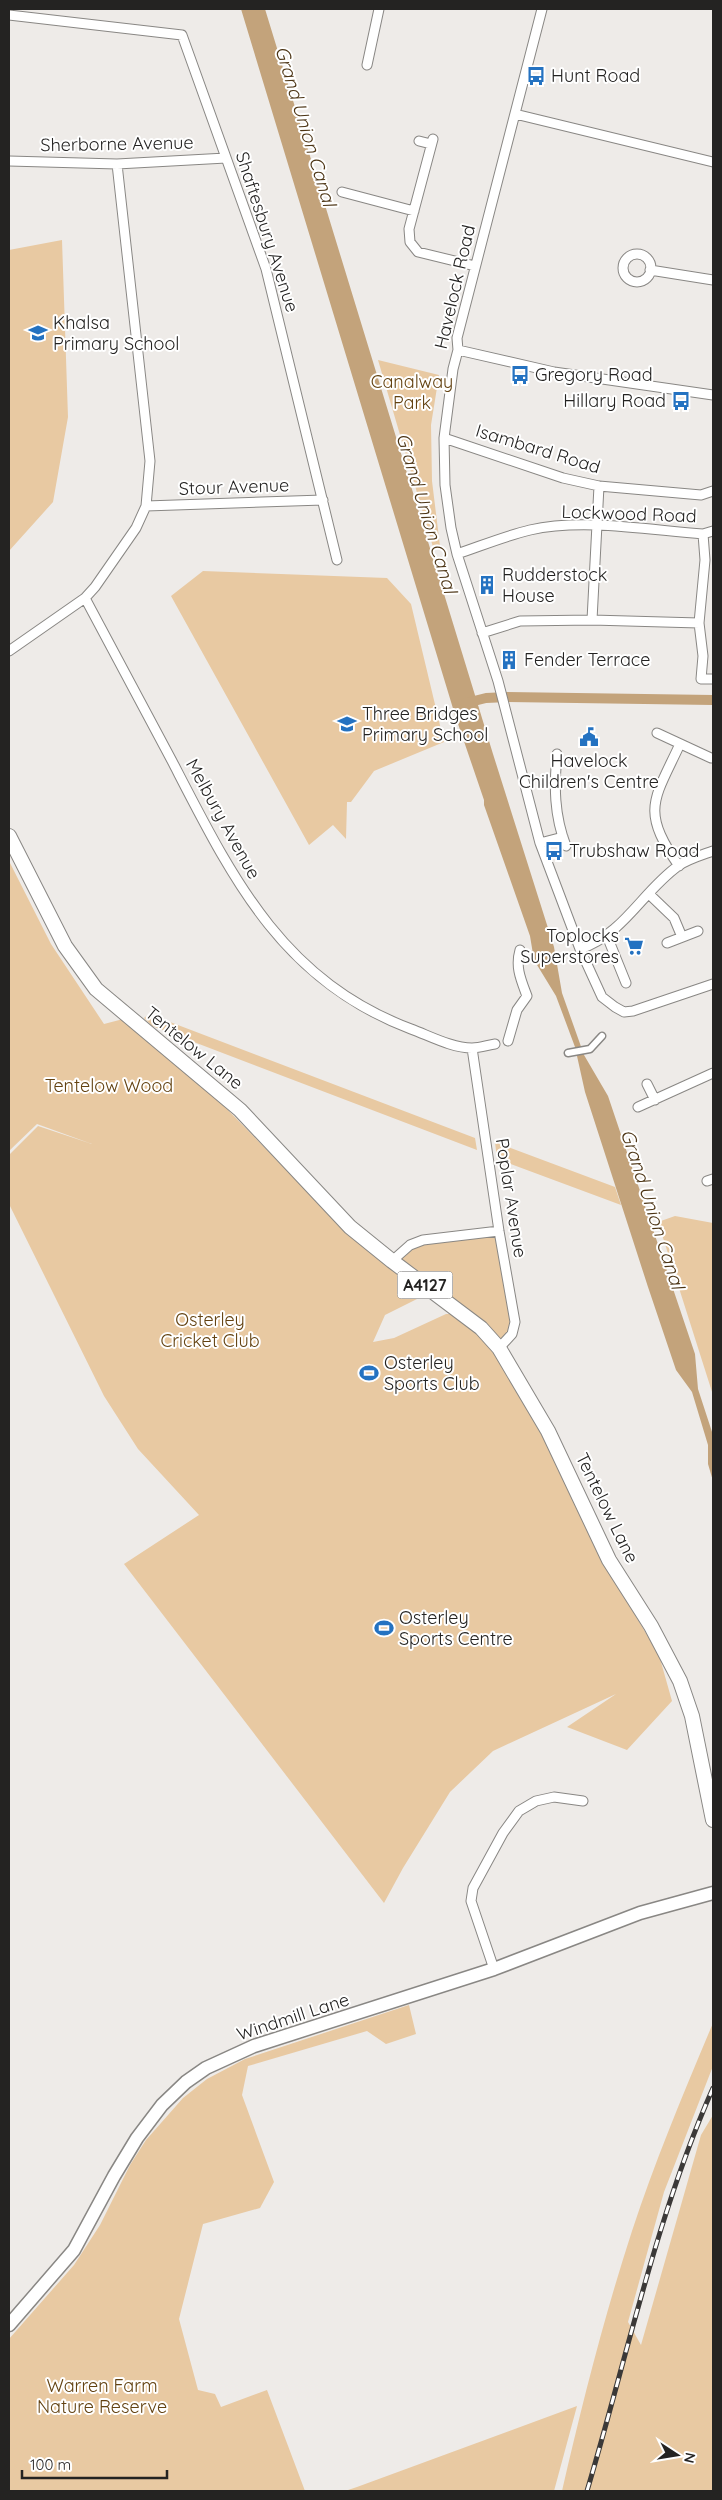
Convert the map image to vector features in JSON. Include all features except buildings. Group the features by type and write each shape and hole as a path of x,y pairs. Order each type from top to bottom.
{"main road":[{"name":"Tentelow Lane","path":"9,836 65,946 96,989 240,1110 350,1226 392,1261 481,1328 499,1348 548,1431 610,1560 651,1626 680,1681 692,1716 713,1820"},
{"name":"Windmill Lane","path":"701,1897 713,1887"},
{"name":"Windmill Lane","path":"9,2325 74,2250 137,2138 162,2105 186,2082 206,2068 254,2046 494,1969 640,1913 713,1893"}],"street":[{"path":"367,65 379,9"},
{"name":"Havelock Road","path":"542,9 457,338 458,350 453,369 444,438 445,485 450,528 498,681 540,843 580,949 602,997 624,1012 633,1011 713,984"},
{"name":"Shaftesbury Avenue","path":"9,15 182,36 266,269 337,560"},
{"path":"515,114 713,162"},
{"path":"419,141 432,141 410,229 410,242 418,252 475,266"},
{"name":"Sherborne Avenue","path":"9,161 117,164 226,158"},
{"path":"9,651 85,598 136,528 146,506 150,461 117,164"},
{"path":"342,192 414,211"},
{"path":"650,270 713,280"},
{"path":"458,350 554,372 713,394"},
{"name":"Isambard Road","path":"444,438 563,478 599,486 701,495 713,491"},
{"path":"592,620 599,486"},
{"name":"Stour Avenue","path":"146,506 323,500"},
{"name":"Lockwood Road","path":"457,554 530,530 596,525 702,534 713,531"},
{"path":"702,534 705,560 698,622 703,656 701,679 713,679"},
{"name":"Melbury Avenue","path":"85,598 232,875 272,928 309,970 341,994 367,1010 402,1025 446,1042 472,1048 495,1044"},
{"path":"482,633 520,621 698,622"},
{"path":"657,733 711,758"},
{"path":"679,866 663,843 653,813 656,797 680,744"},
{"path":"540,843 564,841 556,815 555,782 557,754"},
{"path":"580,949 607,936 621,925 679,866 713,851"},
{"path":"650,894 674,918 682,937"},
{"path":"667,943 698,931"},
{"path":"607,936 626,983"},
{"path":"508,1041 517,1010 527,996 518,974 517,961 520,950"},
{"path":"568,1053 590,1049 602,1036"},
{"name":"Poplar Avenue","path":"472,1048 499,1232 515,1322 512,1334 499,1348"},
{"path":"638,1107 713,1072"},
{"path":"647,1084 655,1100"},
{"path":"392,1261 410,1245 423,1240 499,1232"},
{"path":"494,1969 471,1901 473,1888 503,1833 519,1811 536,1801 554,1797 583,1801"}],"green space":[{"name":"Khalsa Primary School","path":"62,240 68,417 53,502 9,551 9,250"},
{"name":"Canalway Park","path":"378,360 439,375 431,425 432,481 440,546 433,547"},
{"name":"Three Bridges Primary School","path":"203,571 387,578 411,604 444,742 374,771 351,802 347,802 346,839 333,825 309,845 171,596"},
{"path":"9,861 51,944 104,1024 127,1018 183,1064 349,1234 427,1294 385,1315 373,1342 394,1338 446,1314 458,1314 482,1332 540,1428 601,1558 659,1655 672,1701 627,1750 567,1727 616,1694 493,1751 450,1792 403,1868 384,1903 124,1564 199,1515 138,1449 104,1396 9,1204 9,1155 38,1126 92,1144 37,1124 9,1151"},
{"path":"149,1014 475,1138 477,1150 152,1026 144,1018"},
{"path":"495,1142 615,1187 621,1205 497,1159"},
{"path":"675,1216 713,1223 713,1395 658,1222"},
{"path":"499,1231 515,1322 499,1348 392,1261 410,1245"},
{"name":"Warren Farm Nature Reserve","path":"409,2005 416,2034 386,2044 367,2031 248,2066 242,2095 274,2182 260,2208 203,2224 179,2319 198,2390 215,2394 221,2407 267,2390 305,2491 9,2491 9,2339 74,2265 100,2225 130,2165 146,2140 183,2098 207,2079 245,2059"},
{"path":"713,2023 713,2066 664,2192 628,2322 641,2345 701,2135 713,2115 713,2491 562,2491 594,2361 632,2231 660,2153"},
{"path":"577,2406 554,2491 345,2491 357,2487"}],"shaded area":[{"path":"241,9 265,9 554,947 562,993 584,1055 608,1096 695,1354 698,1389 713,1435 713,1481 708,1464 708,1445 692,1392 676,1370 585,1092 575,1047 556,996 534,960 530,936 455,715"}],"waterway":[{"path":"466,703 486,698 507,697 713,700"}],"railway":[{"path":"587,2491 659,2237 693,2137 713,2088"}],"place":[{"name":"Hunt Road","path":"536,76"},
{"name":"Khalsa Primary School","path":"38,333"},
{"name":"Gregory Road","path":"520,375"},
{"name":"Hillary Road","path":"681,401"},
{"name":"Rudderstock House","path":"487,585"},
{"name":"Fender Terrace","path":"509,660"},
{"name":"Three Bridges Primary School","path":"347,724"},
{"name":"Havelock Children's Centre","path":"589,737"},
{"name":"Trubshaw Road","path":"554,851"},
{"name":"Toplocks Superstores","path":"634,946"},
{"name":"Osterley Sports Club","path":"369,1373"},
{"name":"Osterley Sports Centre","path":"384,1628"}],"water label":[{"name":"Grand Union Canal","path":"306,126"},
{"name":"Grand Union Canal","path":"427,513"},
{"name":"Grand Union Canal","path":"653,1209"}],"park label":[{"name":"Tentelow Wood","path":"109,1086"},
{"name":"Osterley Cricket Club","path":"210,1330"}]}
